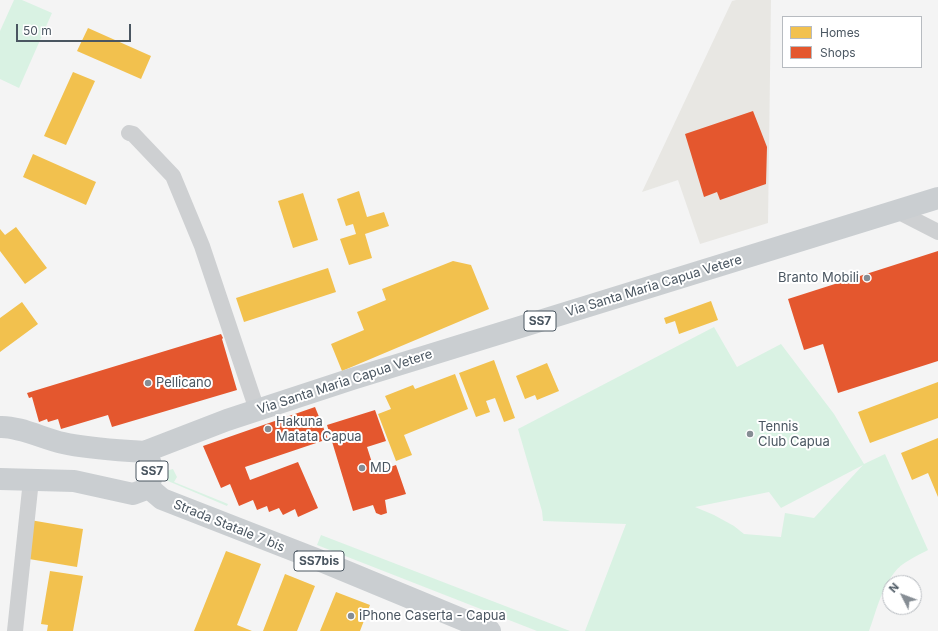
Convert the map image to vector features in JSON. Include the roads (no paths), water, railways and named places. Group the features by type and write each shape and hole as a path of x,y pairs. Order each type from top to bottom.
{"main road":[{"name":"Via Santa Maria Capua Vetere","path":"144,452 228,420 352,379 938,198"},
{"name":"SS7","path":"0,427 18,430 64,444 110,450 144,452 152,463 152,474 149,488 133,494 74,481 0,479"},
{"name":"Strada Statale 7 bis","path":"149,488 162,499 266,541 321,561 490,631"}],"street":[{"path":"129,133 134,134 173,176 202,246 258,410"},
{"path":"897,211 938,232"},
{"path":"15,631 31,480"}],"place":[{"name":"Branto Mobili","path":"867,278"},
{"name":"Pellicano","path":"148,383"},
{"name":"Hakuna Matata Capua","path":"268,429"},
{"name":"Tennis Club Capua","path":"750,434"},
{"name":"MD","path":"362,468"},
{"name":"iPhone Caserta - Capua","path":"351,616"}]}
